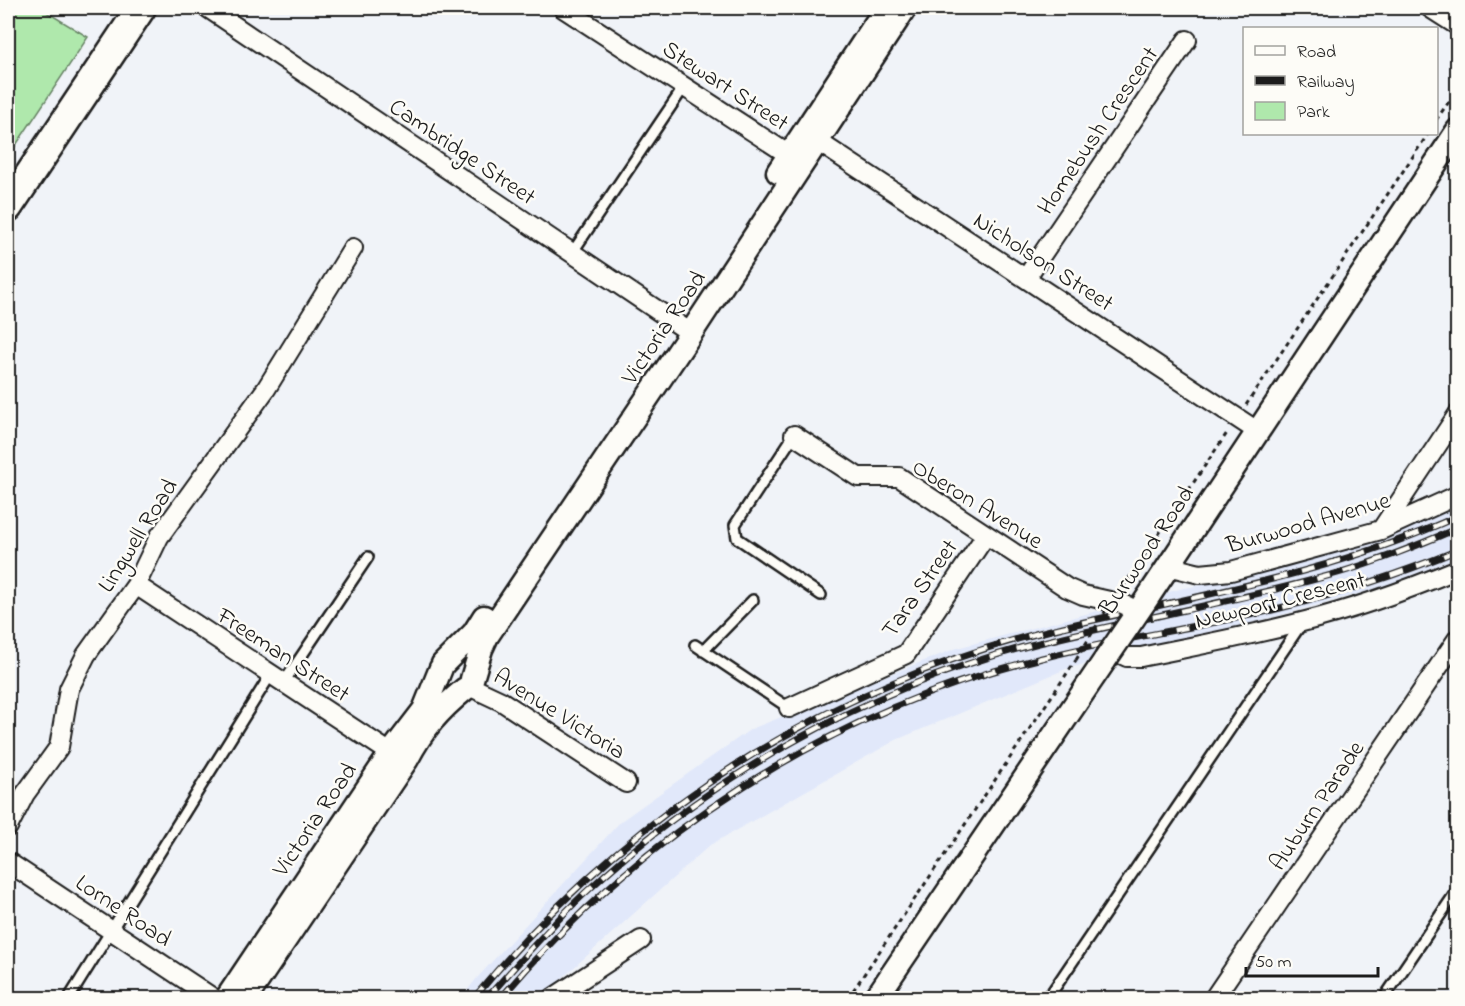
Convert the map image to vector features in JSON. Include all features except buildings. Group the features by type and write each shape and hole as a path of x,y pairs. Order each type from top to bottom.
{"main road":[{"path":"8,207 141,8"}],"street":[{"name":"Cambridge Street","path":"208,8 685,329"},
{"name":"Stewart Street","path":"563,8 796,159"},
{"name":"Victoria Road","path":"811,137 886,8"},
{"name":"Victoria Road","path":"226,999 398,758 441,708 469,684 487,636 542,542 796,159 905,8"},
{"path":"1430,8 1458,26"},
{"name":"Homebush Crescent","path":"1026,278 1187,40"},
{"name":"Burwood Road","path":"876,999 1112,655 1126,604 1167,567 1458,130"},
{"name":"Nicholson Street","path":"811,137 1257,431"},
{"name":"Lingwell Road","path":"8,827 25,794 59,747 69,689 86,655 136,585 159,537 266,389 353,248"},
{"path":"1381,530 1458,414"},
{"name":"Oberon Avenue","path":"794,435 858,477 899,477 1067,588 1083,595 1126,604"},
{"name":"Burwood Avenue","path":"1167,567 1200,574 1231,571 1381,530 1458,495"},
{"name":"Tara Street","path":"789,708 906,654 986,535"},
{"name":"Victoria Road","path":"246,999 398,758 424,710 442,666 474,633 491,604 542,542"},
{"name":"Newport Crescent","path":"1112,655 1141,657 1303,622 1405,590 1458,569"},
{"name":"Freeman Street","path":"136,585 398,758"},
{"name":"Auburn Parade","path":"1214,999 1458,638"},
{"path":"442,666 440,677 444,686 452,691 469,684"},
{"name":"Avenue Victoria","path":"469,684 496,698 626,783"},
{"name":"Lorne Road","path":"8,862 213,999"},
{"path":"554,998 641,940"}],"lane":[{"path":"572,253 684,87"},
{"path":"794,435 735,525 737,538 821,596"},
{"path":"69,999 278,678 368,557"},
{"path":"753,600 699,648 789,708"},
{"path":"1048,999 1303,622"},
{"path":"1384,999 1458,889"}],"path":[{"path":"1438,119 1458,89"},
{"path":"848,999 1076,660 1126,604 1128,581 1427,135"}],"shaded area":[{"path":"1457,505 1457,557 1383,587 1066,669 896,740 710,845 540,998 461,998 621,821 751,729 957,648 1184,588 1239,579 1348,549 1440,514"}],"green space":[{"path":"8,8 40,8 88,37 8,157"}],"railway":[{"path":"474,998 534,931 598,869 666,814 738,764 814,720 893,682 976,651 1063,627 1312,569 1361,554 1458,516"},
{"path":"487,998 572,906 633,851 684,811 738,775 850,712 970,663 1031,645 1262,593 1338,573 1458,528"},
{"path":"501,998 555,938 614,883 677,832 743,786 813,746 885,711 961,682 1038,659 1296,604 1389,576 1458,550"}]}
